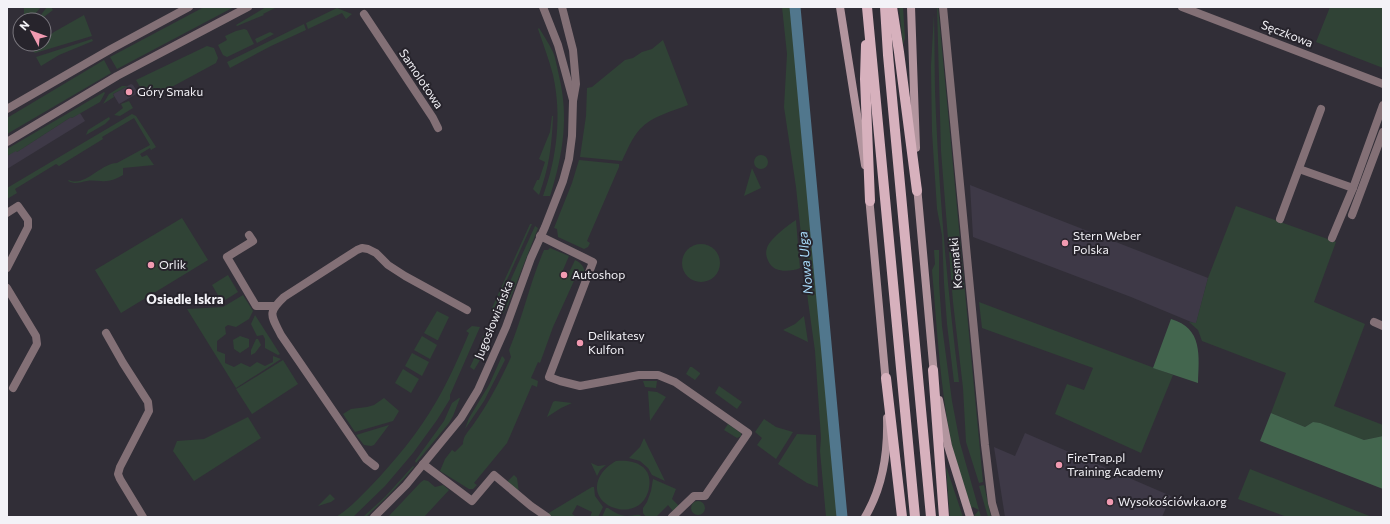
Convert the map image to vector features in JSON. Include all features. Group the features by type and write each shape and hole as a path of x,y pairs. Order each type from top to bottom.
{"main road":[{"path":"840,7 870,200"},
{"path":"867,7 864,79 870,200 886,378 902,517"},
{"path":"867,7 915,517"},
{"path":"885,7 888,55 931,517"},
{"path":"892,7 917,192 933,370 944,517"},
{"path":"911,7 917,192"},
{"path":"933,370 948,446 970,517"},
{"path":"867,514 877,492 885,458 887,421 886,378"}],"street":[{"path":"7,109 107,51 189,7"},
{"path":"7,142 117,76 248,7"},
{"name":"Jugosłowiańska","path":"543,7 558,45 573,101"},
{"name":"Jugosłowiańska","path":"374,517 401,490 461,418 478,390 506,327 531,258 563,181 569,159 572,136 573,101 576,84 573,50 562,7"},
{"name":"Kosmatki","path":"943,7 985,445 992,503 996,517"},
{"name":"Sęczkowa","path":"1182,7 1383,84"},
{"name":"Samolotowa","path":"364,14 433,118 438,128"},
{"path":"1332,238 1353,188 1383,105"},
{"path":"1280,219 1322,109"},
{"path":"1352,215 1383,132"},
{"path":"1299,168 1353,188"},
{"path":"7,213 18,206 28,220 28,227 7,268"},
{"path":"249,234 253,241 227,257 256,306 274,306"},
{"path":"540,236 593,262 549,377 560,382 580,386 639,375 658,375 675,382 748,433 705,496 694,496 672,517"},
{"path":"375,466 366,459 281,335 272,318 274,306 284,297 362,248 376,253 405,276 467,310"},
{"path":"7,288 36,336 37,344 13,388"},
{"path":"1374,322 1383,326"},
{"path":"106,333 150,406 149,411 120,467 118,474 143,517"},
{"path":"423,464 472,501 494,475 531,506 547,517"}],"shaded area":[{"path":"131,84 138,93 119,104 113,94"},
{"path":"80,113 85,121 7,169 7,156 16,150 17,152 71,117 72,118"},
{"path":"970,185 1208,278 1196,324 1131,297 973,237"},
{"path":"1025,433 1171,496 1162,517 1005,517 994,447 1015,456"}],"green space":[{"path":"24,7 41,7 37,12 24,12"},
{"path":"47,7 51,7 53,10 50,12 43,12"},
{"path":"204,7 234,7 117,69 110,57"},
{"path":"266,7 277,7 263,14 264,15 237,26 236,25"},
{"path":"782,7 792,7 836,486 838,513 835,517 826,517 820,451 821,438 815,351 796,187 784,107 787,54"},
{"path":"899,7 903,7 905,38 903,45"},
{"path":"937,7 983,482 979,483 966,442 963,388 953,302 941,151"},
{"path":"1330,7 1383,7 1383,68 1316,42"},
{"path":"337,8 352,14 346,19 342,13 308,29 306,23"},
{"path":"934,14 935,103 942,216 951,316 959,382 954,382 947,324 942,235 937,209 932,132 931,66"},
{"path":"84,15 92,36 52,48 52,34"},
{"path":"304,24 306,30 271,46 230,68 227,62"},
{"path":"539,28 554,55 564,106 563,135 559,164 550,196 543,196 555,152 557,136 557,105 553,75 538,29"},
{"path":"244,29 247,30 254,44 227,57 223,55 218,45 227,40 225,36"},
{"path":"270,32 274,34 257,43 255,39"},
{"path":"92,39 93,41 59,55 41,66 36,57"},
{"path":"663,40 688,105 663,114 645,124 630,144 622,161 580,157 586,116 587,88 592,87 625,60 652,49"},
{"path":"207,46 214,48 218,58 216,63 155,96 143,92 136,80"},
{"path":"104,60 111,73 7,134 7,118"},
{"path":"122,86 128,86 113,94 114,97 103,104 109,94"},
{"path":"104,92 105,93 100,102 72,118 71,117 17,152 16,151 7,156 7,149"},
{"path":"129,101 133,108 120,116 114,115 123,108 121,104"},
{"path":"132,114 136,116 156,147 151,150 150,148 140,154 142,157 147,155 154,165 123,168 123,175 110,181 76,183 68,181 81,181 105,167 117,163 150,145 134,118 102,137 103,139 59,166 56,164 15,189 17,193 7,199 7,188"},
{"path":"552,116 553,127 551,147 539,195 533,189 537,180 539,180 545,162 539,159 550,132"},
{"path":"109,117 110,119 105,124 86,135 88,130"},
{"path":"758,155 764,155 768,159 768,165 764,169 758,169 754,165 754,159"},
{"path":"579,160 619,164 587,241 590,243 588,247 584,249 558,237 557,229 554,228 572,183"},
{"path":"752,168 761,188 744,196"},
{"path":"1236,206 1336,242 1314,302 1365,324 1334,406 1383,425 1383,436 1364,440 1313,422 1305,427 1271,413 1286,373 1202,341 1198,330 1189,322 1196,323 1208,278"},
{"name":"Orlik","path":"182,218 208,260 121,313 95,270"},
{"path":"796,220 800,268 781,271 773,268 766,254 767,248 775,237"},
{"path":"530,224 532,224 493,311 491,310"},
{"path":"535,226 538,228 507,307 503,314 494,317"},
{"path":"697,244 705,244 715,249 719,256 719,270 715,277 705,282 697,282 687,277 685,274 682,267 682,259 687,249 690,247"},
{"path":"550,248 569,256 560,277 566,279 575,260 582,266 585,274 578,272 553,327 540,363 538,362 531,378 538,381 537,387 532,385 507,443 474,483 477,485 473,489 469,489 440,471 445,459 452,450 455,452 463,444 465,436 484,409 503,375 511,357 509,350 539,262 544,250 548,250"},
{"path":"934,250 939,250 939,283 942,326 952,401 960,443 981,517 974,517 979,510 973,507 971,508 954,454 948,424 939,358 932,270 935,264"},
{"path":"228,275 238,292 222,302 212,285"},
{"path":"243,295 253,311 249,319 236,327 228,325 225,327 226,334 217,341 217,351 225,354 225,363 234,367 241,363 250,367 257,362 265,366 273,362 273,356 281,359 236,388 187,309 223,307"},
{"path":"979,302 1173,375 1141,453 1055,414 1067,384 1084,390 1093,368 982,328"},
{"path":"437,311 449,317 438,340 424,333"},
{"path":"255,315 280,354 278,355 265,348 265,339 263,335 257,336 251,324"},
{"path":"804,316 808,342 783,330 795,324"},
{"path":"1171,319 1181,323 1189,329 1194,336 1197,344 1199,363 1198,383 1153,368"},
{"path":"472,326 480,327 450,395 450,399 437,420 413,453 385,486 353,517 336,517 354,503 379,477 422,425 458,360 469,333 466,331"},
{"path":"489,328 492,337 490,344 483,340 482,337 486,334"},
{"path":"240,336 249,339 249,347 240,353 234,349 233,340"},
{"path":"422,336 437,345 430,359 414,350"},
{"path":"256,339 258,339 261,345 255,353 251,355 251,350"},
{"path":"480,346 486,350 474,370 470,367"},
{"path":"412,353 429,362 422,376 405,366"},
{"path":"502,356 505,360 484,401 465,429 469,418 489,385"},
{"path":"283,360 298,384 252,414 236,389"},
{"path":"690,367 700,373 695,380 686,374"},
{"path":"403,369 419,379 411,393 395,383"},
{"path":"643,381 657,381 656,388 645,387"},
{"path":"719,386 742,402 737,409 715,393"},
{"path":"648,391 657,392 666,397 650,421"},
{"path":"384,398 399,411 393,421 355,432 343,414 351,409 374,405"},
{"path":"459,398 449,423 416,463 415,461 444,421 452,403"},
{"path":"553,402 572,403 547,417"},
{"path":"1271,413 1305,427 1313,422 1320,423 1364,440 1383,436 1383,489 1260,441"},
{"path":"248,417 261,438 194,481 173,451 177,441 204,439"},
{"path":"764,419 776,427 793,432 776,459 757,445 762,438 755,432"},
{"path":"728,424 741,433 741,436 737,438 724,430"},
{"path":"389,425 374,445 371,446 364,445 356,435"},
{"path":"797,434 816,435 818,487 807,483 778,464"},
{"path":"644,438 665,481 652,475 648,468 640,461 629,458 640,447"},
{"path":"616,461 637,464 646,471 649,477 648,492 642,502 634,508 625,510 615,508 606,504 600,497 597,489 599,478 606,468"},
{"path":"591,463 598,466 606,465 600,470 597,476"},
{"path":"413,466 414,467 391,493 366,517 363,517 385,497"},
{"path":"946,468 947,469 963,517 950,517"},
{"path":"1250,469 1372,517 1287,517 1238,499"},
{"path":"514,475 517,478 519,493 506,483"},
{"path":"653,479 676,489 672,499 679,506 673,511 668,505 656,517 646,517 643,513 643,508 651,491"},
{"path":"424,480 428,481 435,487 443,485 449,490 424,517 388,517 421,482"},
{"path":"984,485 991,517 988,517 979,486"},
{"path":"594,487 595,496 603,507 598,517 590,517 592,512 577,505 572,514 575,516 574,517 552,517 547,514"},
{"path":"330,494 335,499 331,502 318,506"},
{"path":"695,501 701,501 705,505 705,511 701,515 695,515 691,511 691,505"},
{"path":"606,508 622,515 640,515 642,517 602,517"}],"waterway":[{"name":"Nowa Ulga","path":"795,7 842,517"}],"place":[{"name":"Góry Smaku","path":"129,92"},
{"name":"Stern Weber Polska","path":"1065,243"},
{"name":"Orlik","path":"151,265"},
{"name":"Autoshop","path":"564,275"},
{"name":"Delikatesy Kulfon","path":"580,343"},
{"name":"FireTrap.pl Training Academy","path":"1059,465"},
{"name":"Wysokościówka.org","path":"1110,502"}],"district":[{"name":"Osiedle Iskra","path":"185,299"}]}
